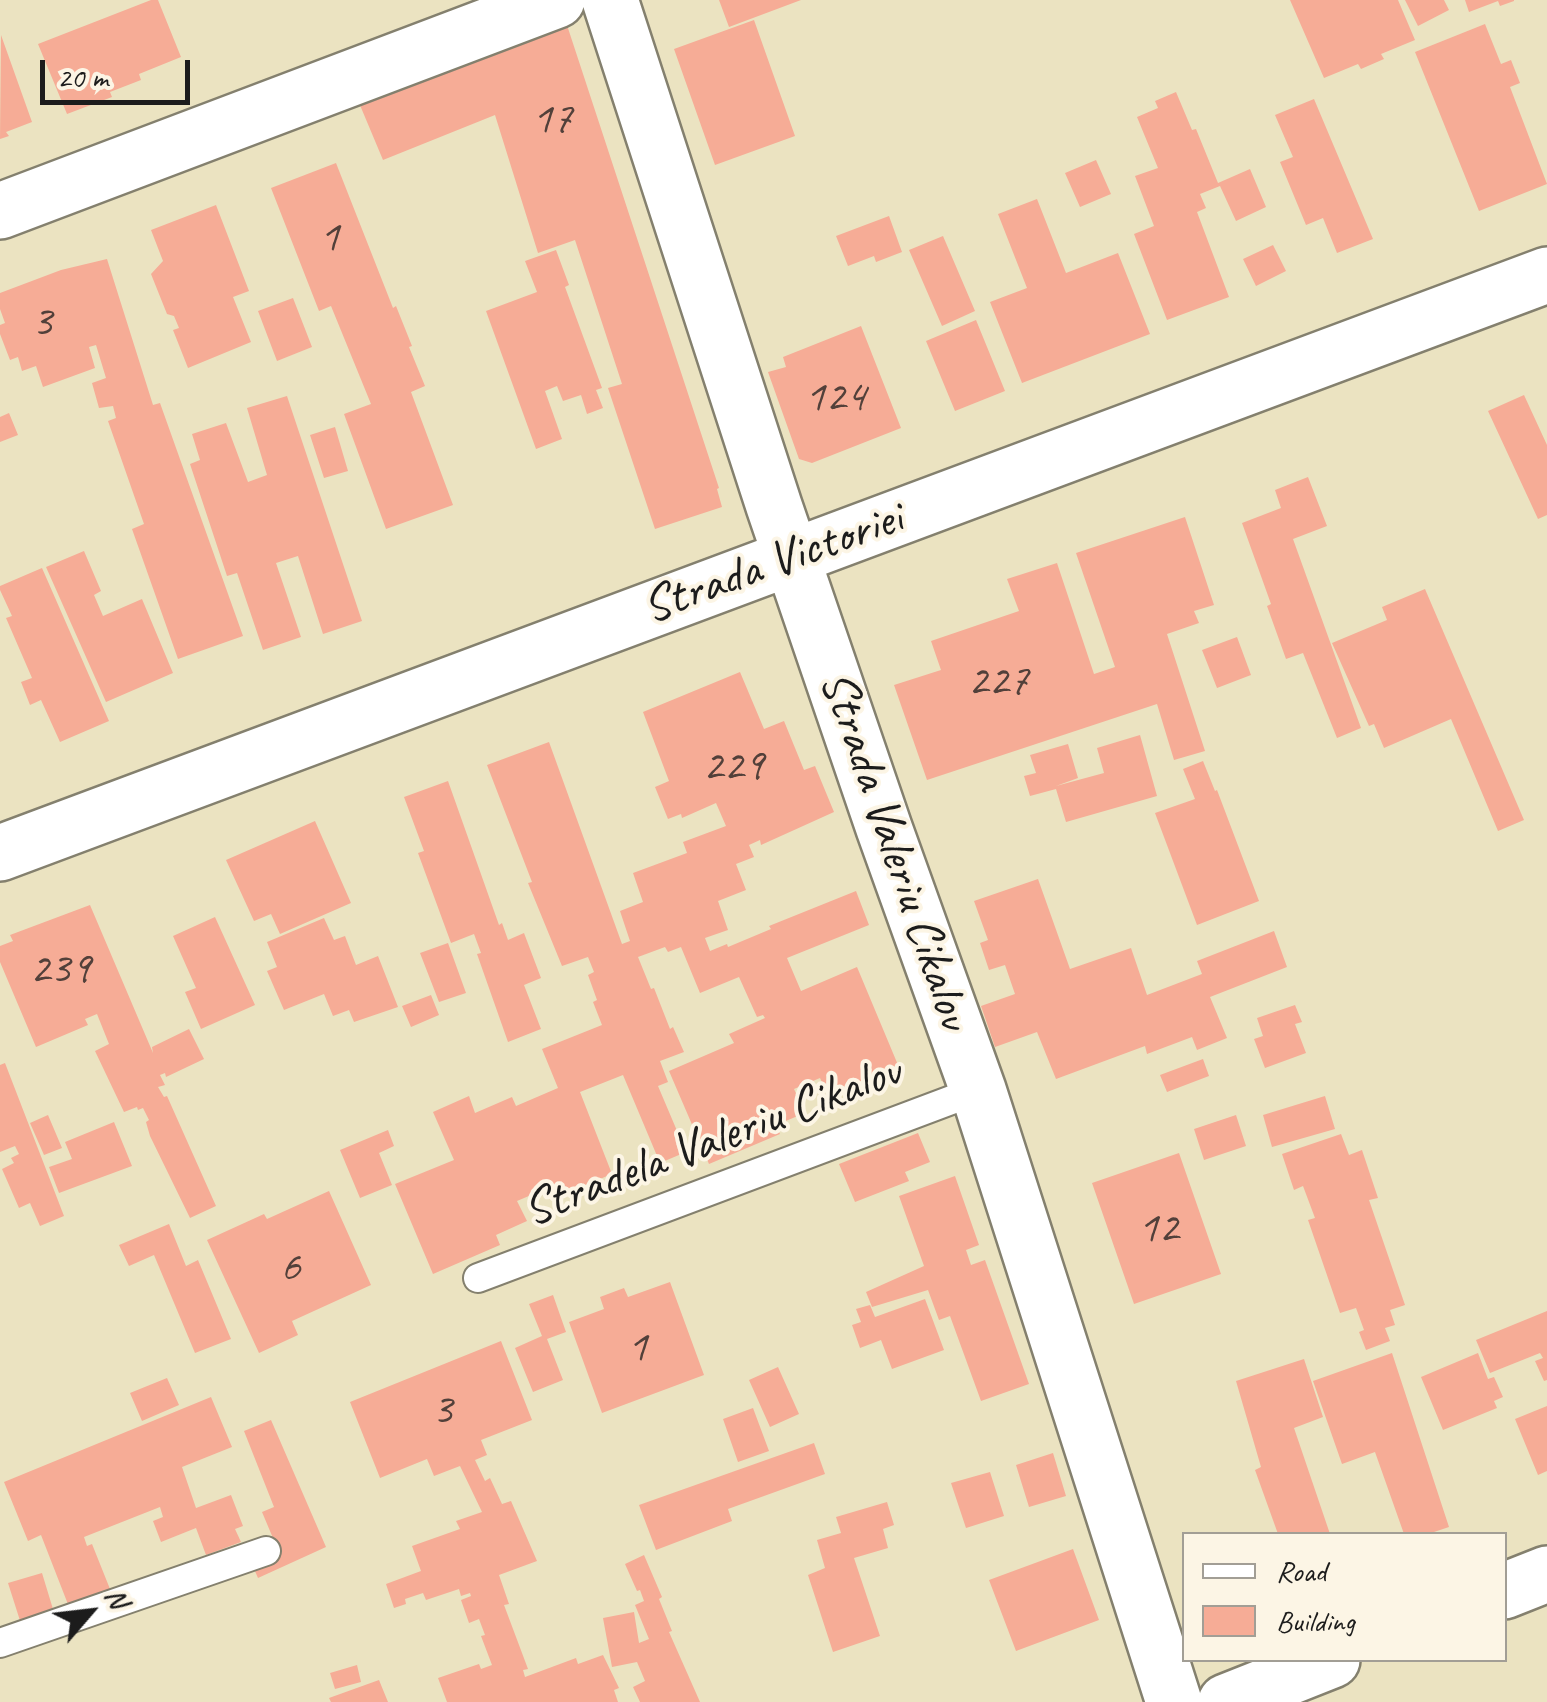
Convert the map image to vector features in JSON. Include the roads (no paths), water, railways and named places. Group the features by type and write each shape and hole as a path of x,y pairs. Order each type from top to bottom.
{"street":[{"path":"0,211 558,0"},
{"name":"Strada Valeriu Cikalov","path":"610,0 792,556 978,1090 1174,1702"},
{"name":"Strada Victoriei","path":"0,853 1547,276"},
{"path":"1507,1590 1547,1574"},
{"path":"1226,1702 1327,1662"}],"lane":[{"name":"Stradela Valeriu Cikalov","path":"478,1278 978,1090"},
{"path":"0,1643 266,1551"}]}
